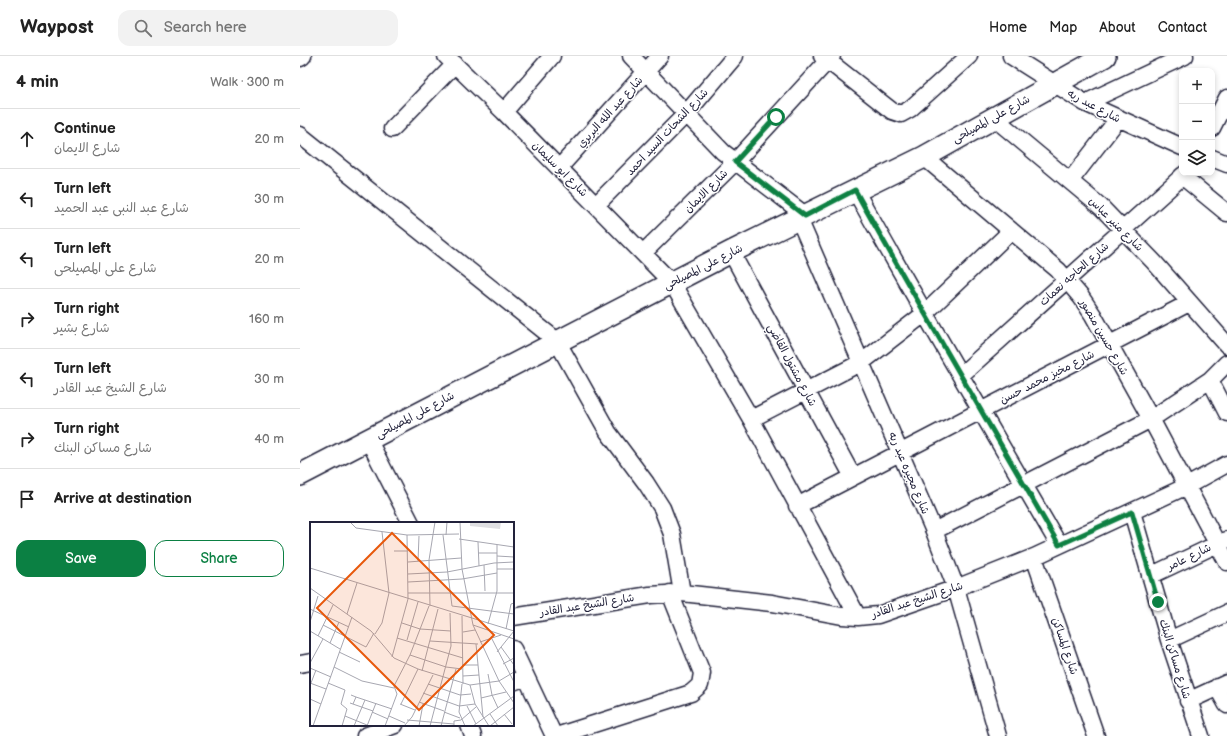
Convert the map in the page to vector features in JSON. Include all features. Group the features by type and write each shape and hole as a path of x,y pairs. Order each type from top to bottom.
{"street":[{"path":"631,56 685,114 735,162 802,217"},
{"name":"شارع عبد الله البربري","path":"559,168 660,56"},
{"name":"شارع الشحات السيد احمد","path":"596,205 685,114 735,56"},
{"path":"827,58 892,111 901,114 906,112 969,56"},
{"name":"شارع عبد ربه","path":"1011,56 1085,103 1179,146"},
{"name":"شارع على المصيلحى","path":"300,475 672,282 924,157 993,117 1105,56"},
{"path":"1085,103 1185,56"},
{"path":"504,112 546,58"},
{"name":"شارع الايمان","path":"643,253 735,162 827,58"},
{"path":"392,129 450,60"},
{"name":"شارع ابو سليمان","path":"450,60 504,112 672,282 751,419 858,617"},
{"path":"1215,122 1227,98"},
{"name":"شارع منير عباس","path":"993,117 1101,207 1124,229 1189,303 1224,334"},
{"path":"1070,181 1118,119"},
{"path":"300,135 557,341 608,432 646,483 662,508 672,534 676,593 702,673 700,685 691,693 555,736 520,679 514,653"},
{"name":"شارع حسين منصور","path":"924,157 1067,280 1093,315 1187,486 1222,541 1227,562"},
{"path":"1215,159 1227,164"},
{"name":"شارع الحاجه نعمات","path":"961,375 1183,176"},
{"path":"1185,176 1227,213"},
{"path":"855,190 924,314 1059,545"},
{"name":"شارع مجيره عبد ربه","path":"802,217 934,531 956,588 998,736"},
{"path":"751,419 862,362 924,314 1011,231"},
{"name":"شارع مشتول القاضي","path":"731,252 853,478"},
{"name":"شارع مخبز محمد حسن","path":"797,506 1189,303"},
{"path":"934,531 1151,419 1210,380 1227,363"},
{"path":"1210,380 1227,413"},
{"path":"368,439 410,522"},
{"name":"شارع الشيخ عبد القادر","path":"514,617 549,610 676,593 772,603 842,616 858,617 878,615 956,588 1034,557 1187,486 1227,464"},
{"name":"شارع مساكن البنك","path":"1132,512 1169,640 1188,701 1201,736"},
{"name":"شارع عامر","path":"1150,576 1222,541"},
{"name":"شارع المساكن","path":"1034,557 1096,736"},
{"path":"1169,640 1227,613"},
{"path":"300,664 310,662"},
{"path":"1188,701 1222,685 1227,705"},
{"path":"469,726 473,736"},
{"path":"365,736 388,729"}],"route":[{"path":"776,117 735,162 805,216 855,190 924,314 1059,545 1132,512 1158,602"}]}
